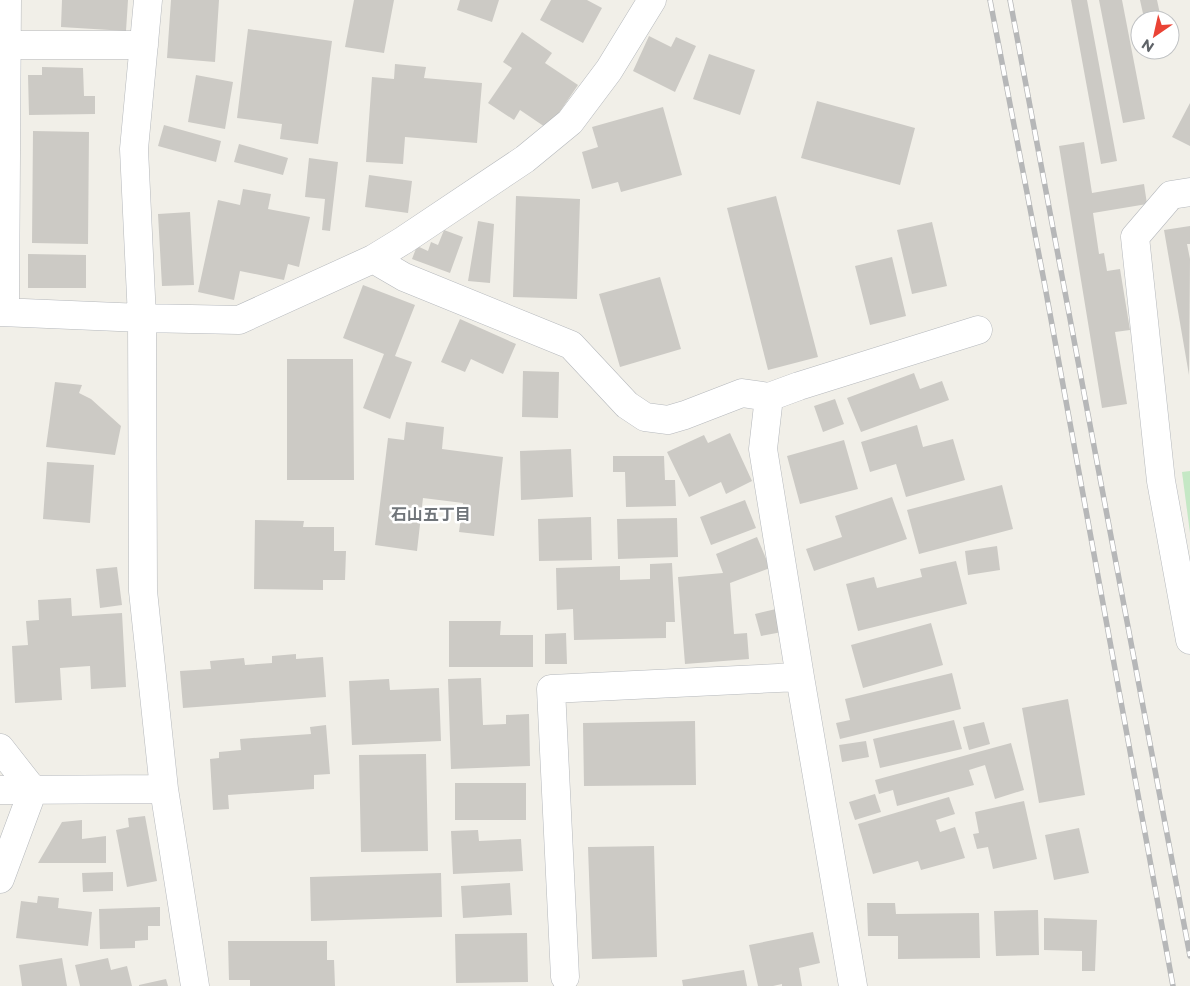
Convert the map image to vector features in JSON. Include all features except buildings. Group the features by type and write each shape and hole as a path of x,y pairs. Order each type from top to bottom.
{"street":[{"path":"7,0 3,45 3,312 239,320 373,259 525,159 570,122 609,70 652,0"},
{"path":"148,0 134,149 142,318 143,591 164,789 195,986"},
{"path":"3,45 144,45"},
{"path":"1190,192 1171,195 1135,237 1162,481 1190,640"},
{"path":"373,259 404,277 571,345 627,405 645,417 668,420 742,393 769,397 978,330"},
{"path":"769,397 763,449 853,986"},
{"path":"565,977 551,690 800,677"},
{"path":"0,748 33,790"},
{"path":"0,790 164,789"},
{"path":"0,879 33,790"}],"green space":[{"path":"1190,471 1190,533 1182,472"}],"railway":[{"path":"990,0 1044,281 1173,986"},
{"path":"1010,0 1190,956"}],"district":[{"name":"石山五丁目","path":"431,514"}]}
